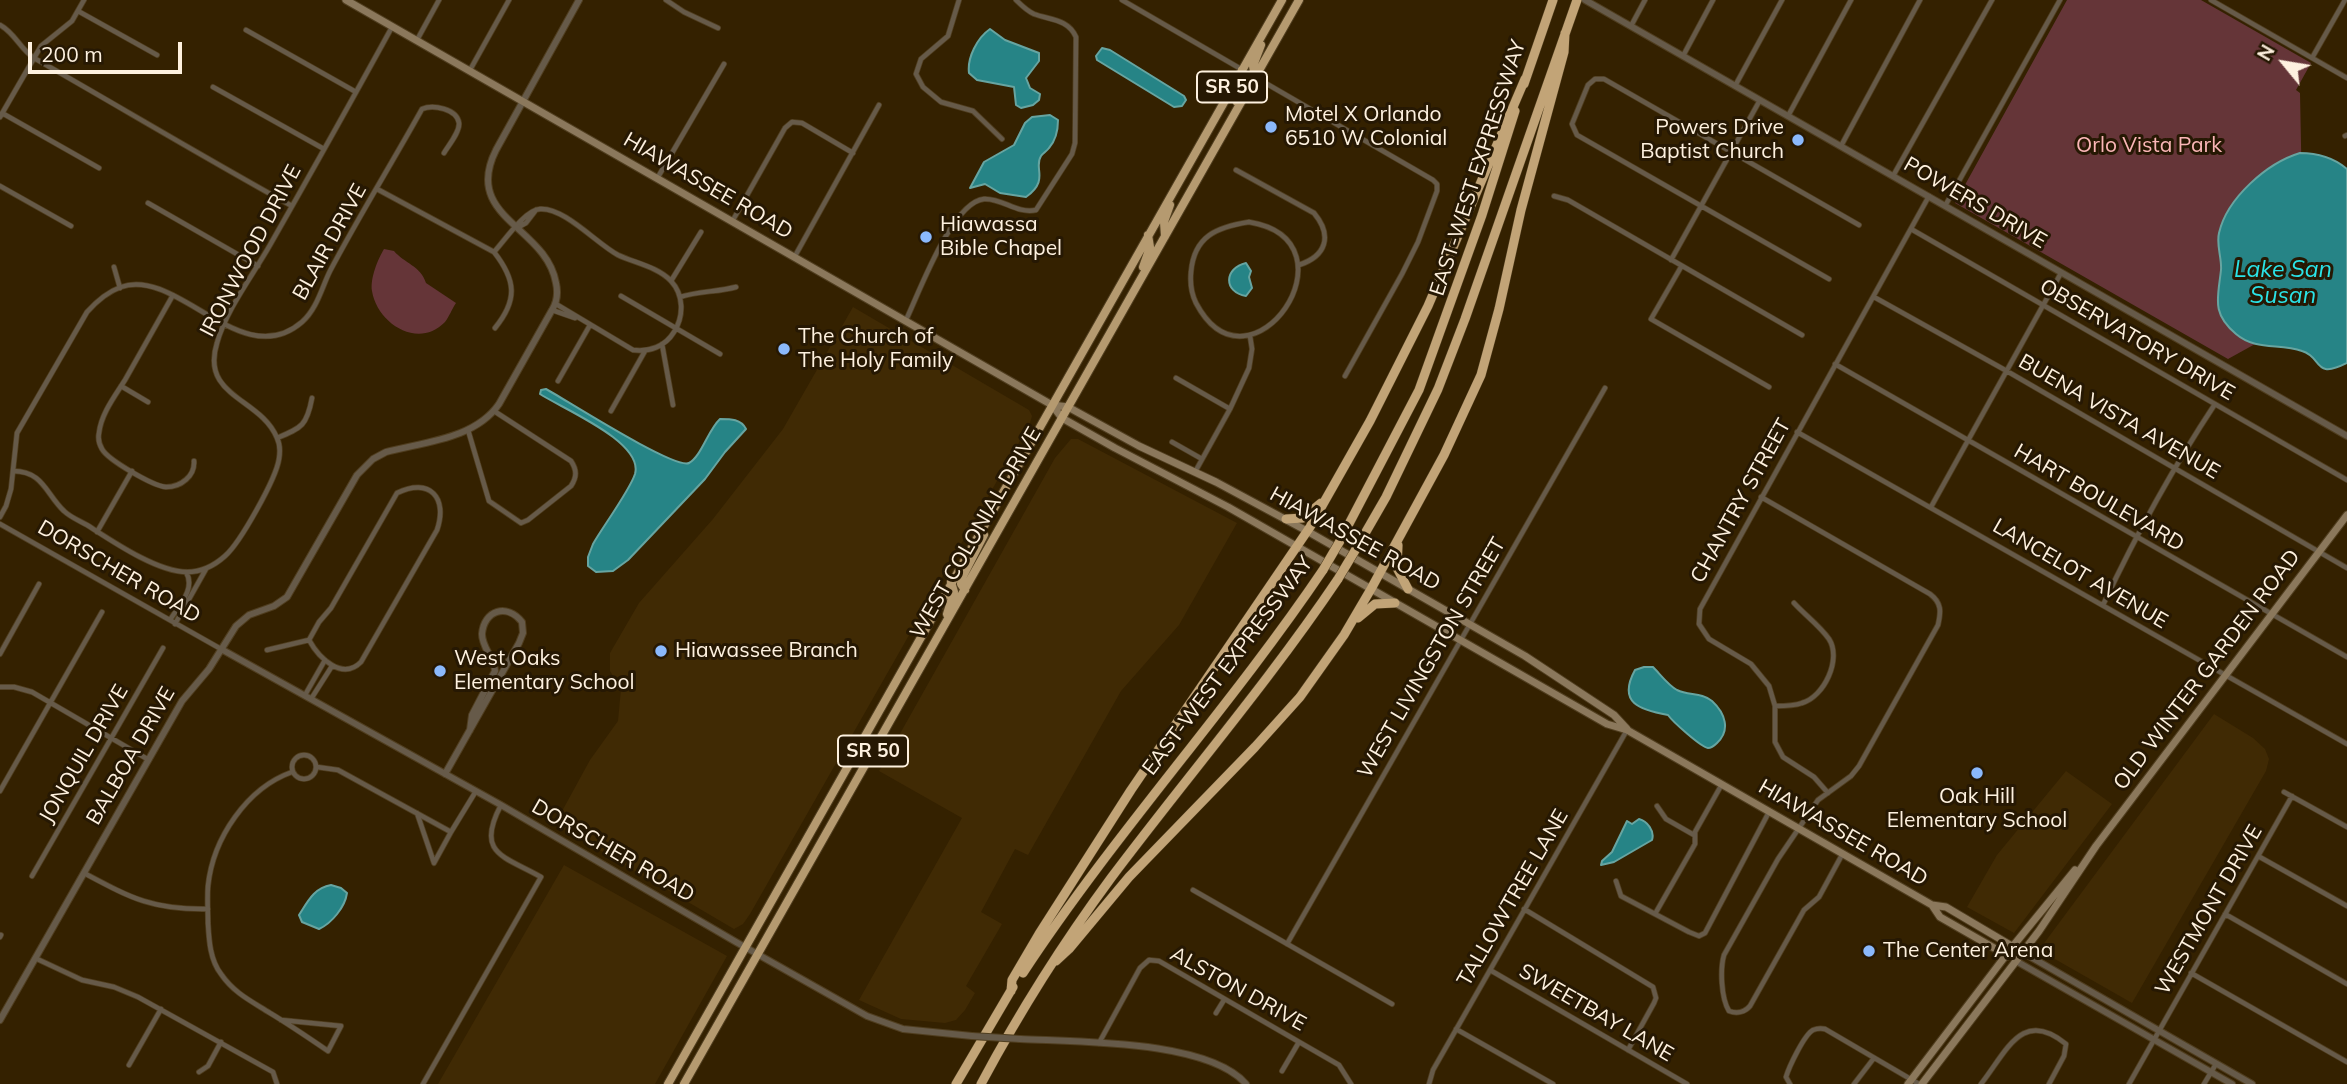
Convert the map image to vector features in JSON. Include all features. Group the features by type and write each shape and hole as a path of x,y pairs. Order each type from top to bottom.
{"highway":[{"name":"WEST COLONIAL DRIVE","path":"668,1084 1282,0"},
{"name":"WEST COLONIAL DRIVE","path":"684,1084 1299,0"},
{"name":"EAST-WEST EXPRESSWAY","path":"956,1084 1011,991 1065,912 1254,667 1323,570 1368,491 1419,390 1482,215 1553,0"},
{"name":"EAST-WEST EXPRESSWAY","path":"981,1084 1056,961 1111,879 1304,629 1338,579 1386,497 1438,389 1465,319 1577,0"},
{"path":"1255,77 1253,66 1269,23"},
{"path":"1056,961 1129,877 1291,707 1344,635 1380,573 1444,455 1481,376 1521,210 1564,52 1565,33"},
{"path":"1229,124 1245,80 1242,70"},
{"path":"1011,991 1012,980 1083,864 1307,531 1370,421 1423,317 1525,79"},
{"path":"1165,237 1164,222 1176,185"},
{"path":"1137,286 1150,247 1148,235"},
{"path":"1286,519 1303,519 1327,497"},
{"path":"965,590 961,584 962,578 989,526 989,516"},
{"path":"1398,540 1396,561 1400,576 1408,589"},
{"path":"940,633 954,592 951,582"},
{"path":"1344,635 1369,607 1395,603"},
{"path":"856,749 869,758"}],"main road":[{"name":"HIAWASSEE ROAD","path":"346,0 1052,405 1062,418 1296,546 1607,724 1627,730 1932,905 1946,907 2022,952"},
{"name":"HIAWASSEE ROAD","path":"1052,405 1068,407 1286,519 1570,685 1614,715 1627,730"},
{"name":"OLD WINTER GARDEN ROAD","path":"1921,1084 2016,961 2096,846 2347,515"},
{"name":"OLD WINTER GARDEN ROAD","path":"1909,1082 2013,946 2096,846"},
{"name":"HIAWASSEE ROAD","path":"1932,905 1940,917 2016,961"}],"street":[{"path":"84,0 64,29 41,46 1,115 99,168"},
{"path":"417,40 439,0"},
{"path":"470,70 509,0"},
{"path":"494,252 516,228 526,223 537,209 554,212 617,254 661,273 671,281 680,297 681,318 662,344 645,351 633,350 554,307 558,288 548,258 540,247 516,228 492,199 487,174 496,150 579,0"},
{"path":"666,0 718,28"},
{"path":"959,0 948,36 921,60 916,74 923,87 941,102 973,111 1002,139"},
{"path":"906,320 942,241 969,206 983,199 1018,210 1036,210 1072,154 1075,143 1076,37 1073,29 1064,23 1034,13 1016,0"},
{"path":"1122,0 1242,70"},
{"path":"1631,26 1645,0"},
{"path":"1683,56 1713,0"},
{"path":"1735,86 1782,0"},
{"path":"1788,116 1851,0"},
{"path":"1841,146 1920,0"},
{"path":"1894,176 1992,0"},
{"path":"1945,206 2060,0"},
{"path":"2211,0 2347,78"},
{"path":"2312,58 2345,0"},
{"name":"POWERS DRIVE","path":"1587,1 2347,436"},
{"path":"78,11 157,55"},
{"path":"0,25 8,30 23,51 34,58 158,128 188,149 292,206"},
{"name":"IRONWOOD DRIVE","path":"277,438 266,421 254,409 227,391 218,378 213,361 217,342 224,325 393,27"},
{"path":"246,30 356,92"},
{"path":"658,177 724,64"},
{"path":"1255,77 1437,184 1437,191 1418,242 1345,376"},
{"path":"1829,279 1574,131 1573,120 1588,85 1595,79 1604,79 1859,225"},
{"path":"213,87 324,149"},
{"path":"1671,260 1760,100"},
{"path":"795,256 879,105"},
{"name":"BLAIR DRIVE","path":"120,288 138,285 173,295 224,325 249,334 271,335 292,329 311,312 330,272 422,109 429,106 437,106 456,116 459,123 444,153"},
{"path":"733,220 785,128 792,122 802,123 853,153"},
{"path":"1236,170 1314,214 1321,222 1325,233 1324,244 1313,260 1299,265"},
{"path":"0,186 71,226"},
{"path":"377,189 494,252 507,268 512,285 507,314 495,328"},
{"name":"CHANTRY STREET","path":"1828,793 1814,777 1783,757 1773,734 1775,706 1769,686 1751,664 1709,639 1699,624 1700,609 1929,196"},
{"path":"1554,197 1568,200 1802,335"},
{"path":"148,203 258,266"},
{"path":"1249,222 1262,224 1285,238 1299,265 1296,288 1288,305 1263,332 1250,336 1224,332 1201,312 1191,283 1195,251 1204,239 1218,229 1249,222"},
{"name":"OBSERVATORY DRIVE","path":"1911,229 2347,480"},
{"path":"671,281 701,232"},
{"path":"0,517 11,489 18,433 87,312 99,300 120,288 114,267"},
{"path":"1681,267 1651,319 1769,387"},
{"path":"1931,507 2061,273"},
{"path":"680,297 691,293 736,288"},
{"path":"173,295 106,413 98,437 102,448 111,459 166,487 187,479 195,469 194,461"},
{"path":"621,296 720,354"},
{"name":"BUENA VISTA AVENUE","path":"1874,297 2177,468 2347,568"},
{"name":"BALBOA DRIVE","path":"0,1020 182,701 209,669 230,633 243,620 287,597 357,475 367,464 386,452 468,430 484,421 494,411 554,307"},
{"path":"558,381 590,325"},
{"path":"1195,472 1230,409 1252,358 1250,336"},
{"path":"662,344 673,405"},
{"path":"611,411 645,351"},
{"name":"HART BOULEVARD","path":"1835,364 2347,657"},
{"path":"1176,378 1230,409"},
{"path":"121,386 148,402"},
{"name":"WEST LIVINGSTON STREET","path":"1287,944 1605,388"},
{"path":"173,622 207,568 236,544 273,477 279,461 277,438 303,425 309,417 312,398"},
{"path":"2103,605 2177,468 2216,404"},
{"path":"468,430 489,501 521,523 528,520 571,486 576,471 571,461 494,411"},
{"name":"LANCELOT AVENUE","path":"1797,432 2347,744"},
{"path":"1172,442 1202,458"},
{"path":"13,471 24,471 35,477 64,512 146,560 186,572 207,568"},
{"path":"97,532 132,471"},
{"path":"267,650 309,640 331,608 397,493 420,486 430,490 435,495 441,518 437,530 361,662 354,669 345,670 332,666 316,653 309,640"},
{"path":"1761,497 1930,594 1940,606 1938,625 1859,766 1851,776 1818,800 1778,859 1724,955 1722,962 1725,1002 1729,1011 1738,1013 1751,1006 1804,910 1819,897 1843,853"},
{"name":"DORSCHER ROAD","path":"0,524 501,805 757,955 881,1022 903,1029 972,1036 1159,1049 1209,1061 1231,1070 1246,1084"},
{"path":"173,622 190,589 186,572"},
{"path":"0,654 39,584"},
{"path":"1775,706 1802,704 1811,699 1820,691 1833,666 1834,656 1830,641 1794,603"},
{"path":"445,774 470,730 523,636 522,622 508,611 493,614 482,631 483,643 495,671 472,715 470,730"},
{"path":"0,792 102,612"},
{"name":"JONQUIL DRIVE","path":"32,876 163,648"},
{"path":"308,697 325,660"},
{"path":"308,697 332,666"},
{"path":"0,687 15,687 32,692 149,760"},
{"name":"TALLOWTREE LANE","path":"1429,1084 1433,1070 1627,730"},
{"path":"292,772 294,760 301,755 311,757 317,767"},
{"path":"292,772 298,778 306,780 313,776 317,767"},
{"path":"317,767 338,770 451,832"},
{"path":"281,1020 341,1026 328,1051 230,987 213,961 209,937 208,886 213,862 237,815 257,791 271,780 292,772"},
{"path":"1655,914 1695,844 1695,835 1722,784"},
{"path":"417,813 434,863 476,791"},
{"path":"2284,792 2347,827"},
{"name":"WESTMONT DRIVE","path":"2129,1084 2292,796"},
{"path":"423,1084 541,877 495,850 490,838 491,826 501,805"},
{"path":"1657,806 1666,819 1695,835"},
{"path":"1616,881 1621,896 1699,936 1705,933 1769,811"},
{"path":"2259,856 2347,906"},
{"path":"83,873 129,897 156,906 176,910 208,909"},
{"path":"1193,890 1392,1004"},
{"path":"1524,909 1653,987 1656,998 1628,1050"},
{"path":"2225,914 2347,984"},
{"path":"2022,952 2252,1084"},
{"path":"35,958 82,980 114,987 161,1009 273,1072 277,1084"},
{"name":"ALSTON DRIVE","path":"1099,1044 1140,968 1149,960 1159,961 1339,1065 1352,1084"},
{"path":"2016,961 2232,1084"},
{"name":"SWEETBAY LANE","path":"1490,970 1687,1084"},
{"path":"2191,973 2347,1062"},
{"path":"1216,1013 1224,1000"},
{"path":"129,1065 161,1009"},
{"path":"1790,1084 1786,1077 1788,1070 1809,1033 1816,1028 1825,1028 1909,1082 1921,1084"},
{"path":"1456,1029 1553,1084"},
{"path":"1981,1084 2017,1038 2027,1030 2038,1029 2051,1032 2066,1044 2064,1056 2049,1084"},
{"path":"199,1072 208,1066 221,1042"},
{"path":"1282,1071 1300,1042"},
{"path":"1854,1084 1874,1058"},
{"path":"2204,1084 2216,1063"}],"shaded area":[{"path":"853,307 1029,410 1032,416 750,914 743,924 734,929 555,824 590,760 618,721 621,689 610,671 610,653 639,603 713,519 783,429"},
{"path":"1071,439 1078,439 1237,523 1179,625 1121,691 1028,855 1015,849 981,912 1002,924 966,986 975,993 965,1010 956,1020 945,1023 901,1019 859,1000 962,818 879,771 1055,458"},
{"path":"2214,714 2253,738 2265,749 2269,759 2266,771 2132,1003 2039,950"},
{"path":"2066,771 2112,804 2014,933 1967,907 1997,855"},
{"path":"564,865 727,956 655,1084 438,1084"}],"green space":[{"name":"Orlo Vista Park","path":"2067,0 2201,0 2311,63 2296,90 2300,93 2302,195 2275,333 2228,359 1955,203"},
{"path":"384,249 394,251 424,277 426,283 456,303 445,322 434,330 411,333 400,329 390,322 375,303 372,280"}],"water":[{"path":"990,29 1005,40 1039,53 1039,61 1026,78 1030,88 1040,94 1039,100 1033,105 1021,108 1016,105 1014,87 977,80 969,73 974,49"},
{"path":"1102,48 1110,50 1184,96 1186,100 1182,106 1174,107 1097,60 1096,56"},
{"path":"1050,115 1058,120 1057,131 1039,161 1039,180 1033,191 1026,197 1000,193 985,184 970,188 984,162 1014,145 1025,123 1032,117"},
{"name":"Lake San Susan","path":"2300,153 2325,157 2347,169 2347,363 2336,368 2323,368 2302,351 2252,343 2236,334 2219,312 2221,265 2218,238 2223,220 2239,195 2262,173"},
{"path":"1246,263 1251,271 1249,277 1252,288 1246,296 1233,290 1229,280 1233,270"},
{"path":"546,389 643,446 680,462 689,463 693,460 720,419 738,421 746,429 705,479 628,560 613,571 596,572 588,566 588,557 593,544 632,481 635,474 634,462 627,450 600,428 540,394 541,390"},
{"path":"1653,667 1677,690 1704,696 1717,706 1725,727 1715,745 1704,747 1668,715 1634,703 1630,697 1630,681 1635,670"},
{"path":"1639,819 1650,827 1652,840 1614,862 1601,865 1612,852 1627,821 1632,824"},
{"path":"331,885 347,893 337,914 319,929 302,922 299,915 309,900 320,889"}],"place":[{"name":"Motel X Orlando 6510 W Colonial","path":"1271,127"},
{"name":"Powers Drive Baptist Church","path":"1798,140"},
{"name":"Hiawassa Bible Chapel","path":"926,237"},
{"name":"The Church of The Holy Family","path":"784,349"},
{"name":"Hiawassee Branch","path":"661,651"},
{"name":"West Oaks Elementary School","path":"440,671"},
{"name":"Oak Hill Elementary School","path":"1977,773"},
{"name":"The Center Arena","path":"1869,951"}]}
